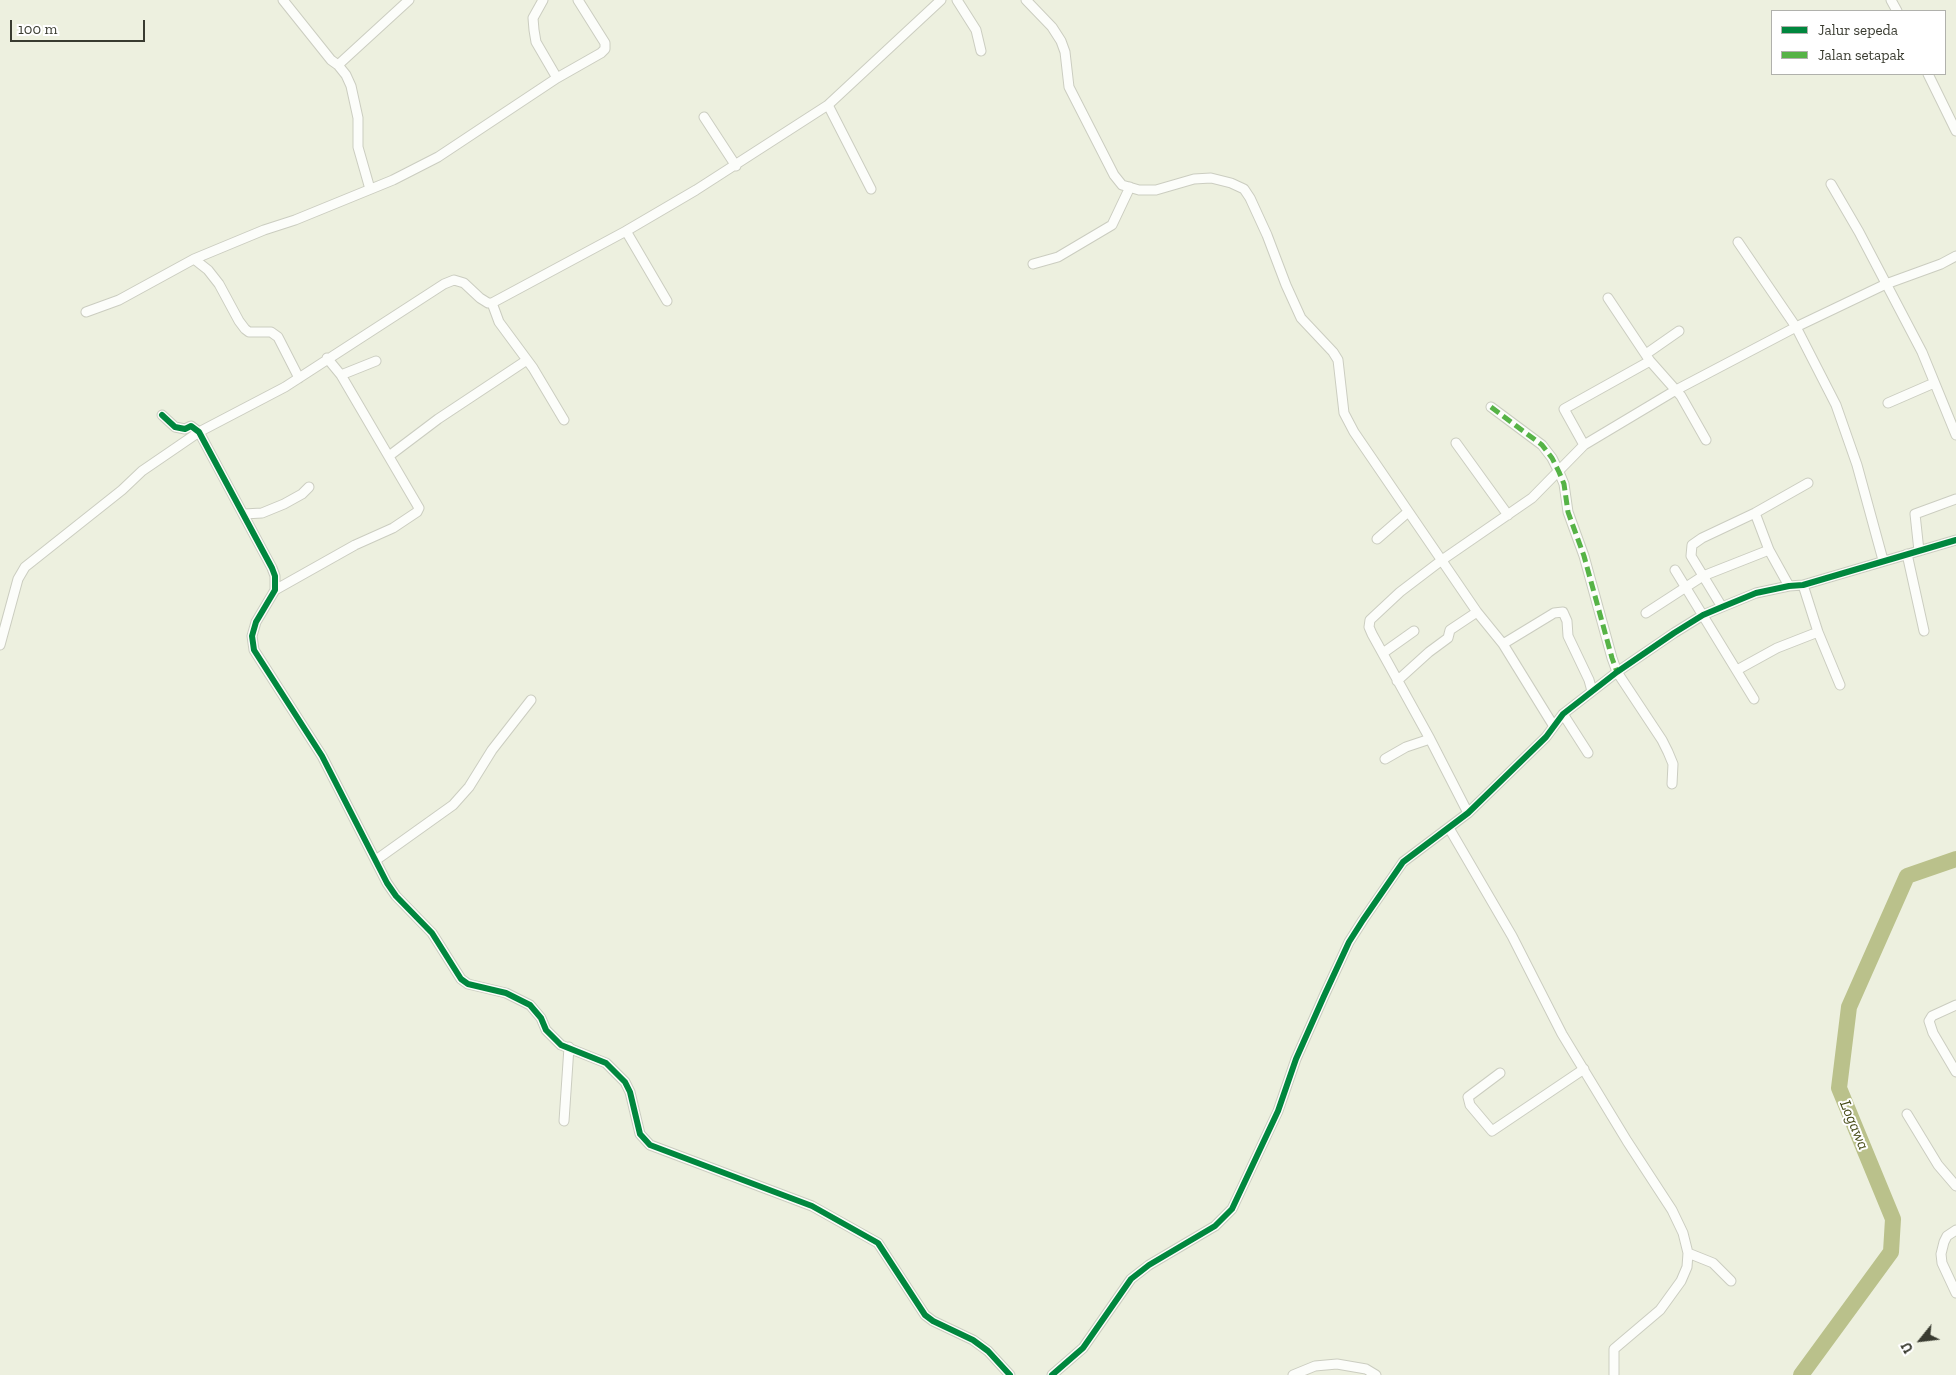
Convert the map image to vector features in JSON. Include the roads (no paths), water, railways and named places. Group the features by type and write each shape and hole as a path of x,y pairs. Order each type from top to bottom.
{"street":[{"path":"283,0 331,60 346,74 351,86 358,118 357,142 370,189"},
{"path":"338,65 409,0"},
{"path":"543,0 533,18 536,42 557,78"},
{"path":"86,312 119,300 194,259 370,189 438,157 557,78 605,49 604,43 578,0"},
{"path":"0,645 18,579 25,567 122,490 142,470 200,432 299,378 327,358 444,284 454,280 464,283 488,303 492,303 626,231 736,166 828,105 941,0"},
{"path":"957,0 976,30 981,51"},
{"path":"1026,0 1052,27 1061,41 1065,52 1067,77 1073,95 1114,175 1122,185 1139,190 1156,190 1194,180 1211,178 1231,183 1244,189 1256,210 1286,285 1302,318 1338,360 1344,413 1354,432 1477,612 1502,644 1553,725"},
{"path":"1928,75 1956,131"},
{"path":"828,105 871,189"},
{"path":"704,117 736,166"},
{"path":"1831,184 1922,352 1934,383 1948,411 1956,435"},
{"path":"1033,264 1058,257 1112,224 1130,187"},
{"path":"626,231 667,301"},
{"path":"1738,242 1796,326 1836,404 1857,465 1883,560"},
{"path":"1468,813 1372,634 1370,620 1400,592 1442,560 1532,498 1584,445 1676,390 1796,326 1886,284 1941,264 1956,256"},
{"path":"194,259 208,270 219,284 245,329 249,332 272,332 278,337 299,378"},
{"path":"1608,298 1648,358 1676,390 1706,440"},
{"path":"492,303 499,322 528,360 564,420"},
{"path":"1584,445 1564,409 1648,358 1679,331"},
{"path":"274,590 354,545 393,528 417,512 419,504 341,374 327,358"},
{"path":"390,456 438,419 528,360"},
{"path":"341,374 376,361"},
{"path":"1888,403 1934,383"},
{"path":"1491,407 1542,445 1552,458 1559,472 1564,484 1568,512 1584,556 1612,658 1618,672 1668,752 1672,764 1672,784"},
{"path":"162,415 176,427 185,429 191,426 200,432 272,568 275,576 274,590 254,629 252,643 254,650 322,756 390,889 432,933 461,979 468,984 506,993 530,1005 541,1018 546,1030 561,1044 606,1063 625,1082 630,1092 640,1134 650,1145 812,1206 878,1243 925,1315 933,1322 973,1340 988,1351 1010,1375"},
{"path":"1456,443 1508,515"},
{"path":"1722,607 1692,556 1692,545 1808,483"},
{"path":"244,514 262,513 284,504 309,488"},
{"path":"1919,551 1915,514 1956,499"},
{"path":"1377,540 1408,512"},
{"path":"1755,513 1769,550 1789,586"},
{"path":"1052,1375 1083,1348 1131,1279 1149,1265 1215,1226 1232,1209 1278,1111 1296,1059 1349,942 1403,862 1468,813 1546,736 1563,714 1618,672 1703,615 1756,593 1803,585 1956,540"},
{"path":"1646,613 1703,576 1769,550"},
{"path":"1907,554 1924,631"},
{"path":"1674,570 1754,699"},
{"path":"1803,585 1818,632 1840,684"},
{"path":"1397,681 1429,652 1448,638 1450,630 1477,612"},
{"path":"1502,644 1554,613 1563,612 1567,621 1568,636 1589,680 1592,691"},
{"path":"1382,653 1414,631"},
{"path":"1737,670 1777,648 1818,632"},
{"path":"376,860 453,805 469,787 492,750 531,700"},
{"path":"1563,714 1588,754"},
{"path":"1385,759 1406,747 1430,740"},
{"path":"1449,828 1512,936 1562,1034 1627,1141 1672,1210 1683,1233 1688,1253 1687,1267 1670,1298 1660,1310 1614,1349 1614,1375"},
{"path":"1956,1005 1932,1016 1929,1021 1933,1032 1956,1072"},
{"path":"564,1121 565,1080 569,1046"},
{"path":"1500,1073 1468,1097 1470,1105 1492,1131 1584,1069"},
{"path":"1907,1114 1938,1164 1956,1186"},
{"path":"1956,1230 1947,1236 1941,1254 1942,1263 1956,1294"},
{"path":"1688,1253 1713,1263 1732,1281"},
{"path":"1292,1375 1315,1366 1337,1364 1366,1369 1376,1375"}],"waterway":[{"name":"Logawa","path":"1801,1375 1891,1252 1893,1219 1839,1088 1849,1007 1907,876 1956,859"}]}
